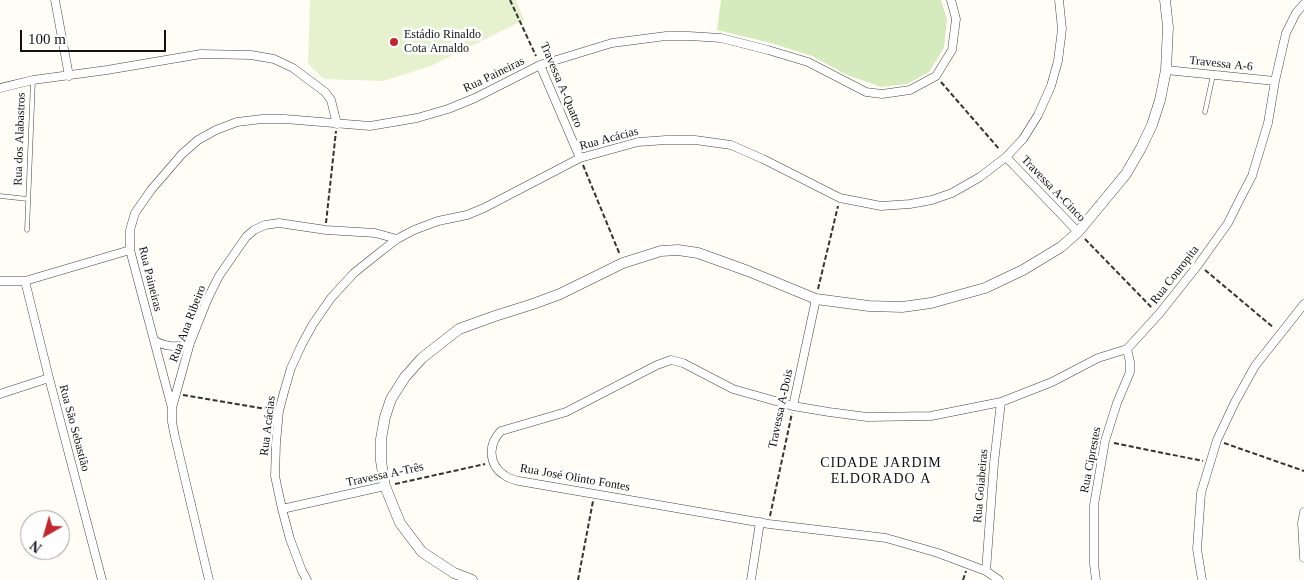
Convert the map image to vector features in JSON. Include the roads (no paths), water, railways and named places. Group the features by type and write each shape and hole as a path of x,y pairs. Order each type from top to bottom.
{"street":[{"path":"55,0 69,76"},
{"name":"Rua Paineiras","path":"172,408 130,250 130,230 136,213 151,190 182,154 198,140 216,130 237,122 262,119 370,126 417,118 448,109 475,98 540,65 612,43 666,36 720,38 784,55 808,62 866,92 882,94 910,90 936,76 952,50 956,19 951,0"},
{"name":"Rua Acácias","path":"307,580 290,538 275,476 279,411 284,392 291,368 302,344 331,298 354,273 397,239 438,221 466,215 484,208 580,158 638,142 694,140 731,145 764,159 840,198 881,206 932,200 952,193 980,177 1006,157 1023,139 1038,115 1051,86 1058,61 1062,29 1059,0"},
{"path":"472,580 454,574 422,552 400,523 385,486 380,439 385,417 391,399 405,377 422,358 459,329 542,301 623,263 661,251 678,250 698,253 816,299 868,306 932,304 985,288 1023,270 1061,247 1078,232 1126,174 1141,148 1158,108 1166,70 1168,27 1165,0"},
{"path":"1275,81 1286,33 1296,13 1304,4"},
{"path":"0,88 33,80 69,76 201,54 251,55 274,59 292,68 325,92 332,100 337,124"},
{"name":"Travessa A-Quatro","path":"540,65 580,158"},
{"name":"Travessa A-6","path":"1166,70 1275,81"},
{"name":"Rua Couropita","path":"1127,349 1159,314 1228,223 1252,176 1268,123 1275,81"},
{"name":"Travessa A-Cinco","path":"1006,157 1078,232"},
{"name":"Rua Ana Ribeiro","path":"209,580 175,437 172,408 190,343 208,298 220,276 246,237 254,230 265,225 279,223 326,230 375,233 397,239"},
{"path":"0,282 25,281 130,250"},
{"name":"Rua São Sebastião","path":"25,281 102,580"},
{"name":"Travessa A-Dois","path":"793,406 816,299"},
{"path":"1202,580 1197,549 1200,493 1216,440 1255,366 1304,304"},
{"path":"155,341 172,347 190,343"},
{"path":"793,406 867,417 931,416 1000,402 1052,382 1098,358 1127,349"},
{"name":"Rua Ciprestes","path":"1096,580 1094,564 1094,505 1104,441 1130,372 1127,349"},
{"name":"Rua José Olinto Fontes","path":"793,406 733,389 683,363 671,360 657,365 566,412 502,431 495,438 492,447 492,462 504,475 519,482 769,524 886,538 938,553 986,571 999,580"},
{"path":"0,394 49,378"},
{"name":"Rua Goiabeiras","path":"986,571 1000,402"},
{"name":"Travessa A-Três","path":"282,509 385,486"},
{"path":"1304,512 1302,523 1304,558"},
{"path":"751,580 760,522"}],"lane":[{"path":"1205,112 1214,75"},
{"name":"Rua dos Alabastros","path":"27,230 33,80"},
{"name":"Rua dos Alabastros","path":"0,196 28,199"}],"place":[{"name":"Estádio Rinaldo Cota Arnaldo","path":"394,42"}],"district":[{"name":"CIDADE JARDIM ELDORADO A","path":"881,472"}]}
